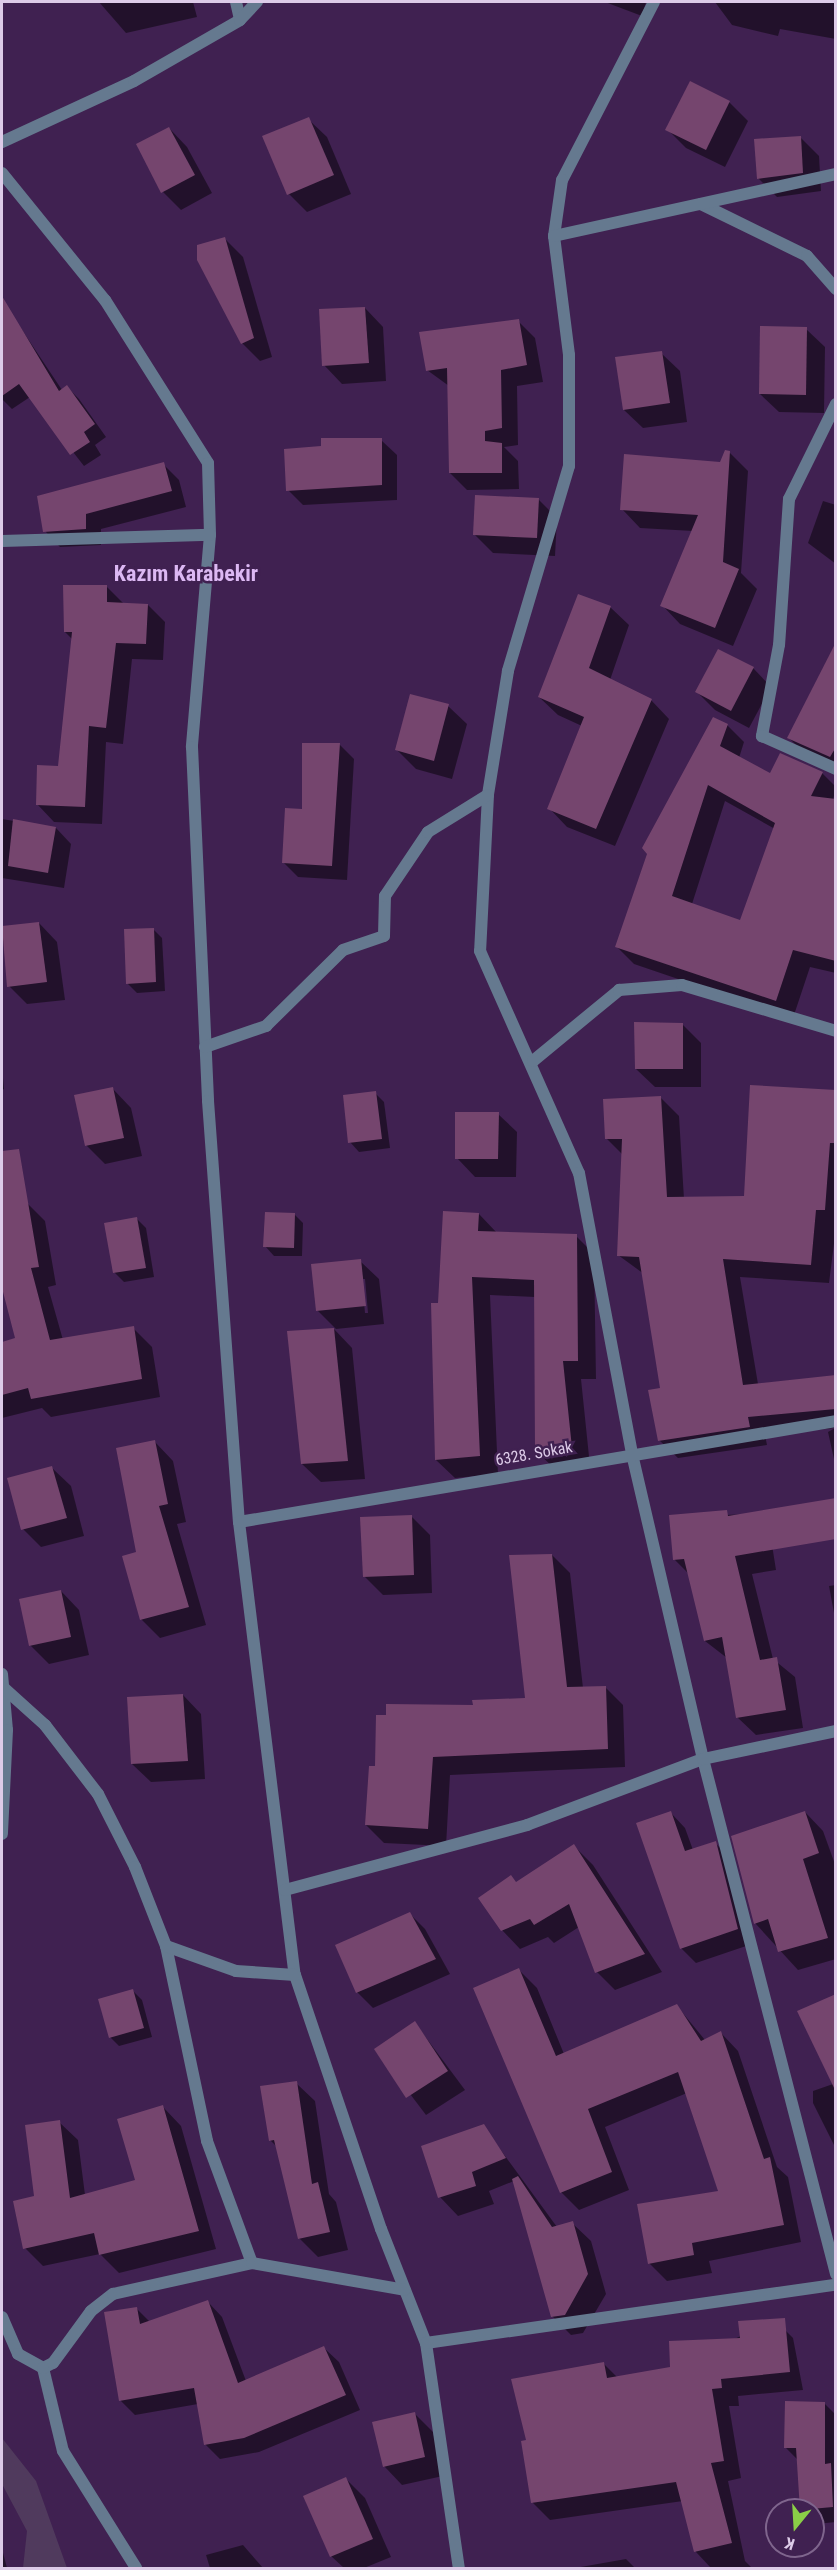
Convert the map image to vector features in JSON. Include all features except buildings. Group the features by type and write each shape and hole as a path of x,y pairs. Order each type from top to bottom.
{"street":[{"path":"236,2 240,20"},
{"path":"2,142 134,81 240,20 257,2"},
{"path":"654,2 562,180 554,236 569,355 569,466 508,672 488,795 480,951 533,1060 579,1173 632,1454 703,1759 836,2274"},
{"path":"2,173 105,300 208,464 210,535 192,747 205,1047 239,1522 295,1975 405,2290 426,2343 459,2568"},
{"path":"554,236 836,174"},
{"path":"700,204 807,256 836,289"},
{"path":"836,404 789,499 780,563 779,645 762,736 836,769"},
{"path":"2,541 210,535"},
{"path":"205,1047 266,1026 343,950 384,936 385,896 428,832 488,795"},
{"path":"533,1060 619,990 682,985 836,1031"},
{"name":"6328. Sokak","path":"239,1522 836,1421"},
{"path":"2,1674 5,1689 2,1834"},
{"path":"5,1689 45,1725 98,1794 166,1946 207,2141 252,2263"},
{"path":"285,1890 527,1825 703,1759 836,1731"},
{"path":"166,1946 236,1971 295,1975"},
{"path":"43,2368 53,2363 92,2311 113,2295 252,2263 405,2290"},
{"path":"426,2343 836,2285"},
{"path":"2,2317 18,2354 43,2368 63,2451 136,2568"}],"shaded area":[{"path":"2,2438 36,2481 67,2568 23,2568 27,2531 2,2484"}],"district":[{"name":"Kazım Karabekir","path":"186,574"}]}
